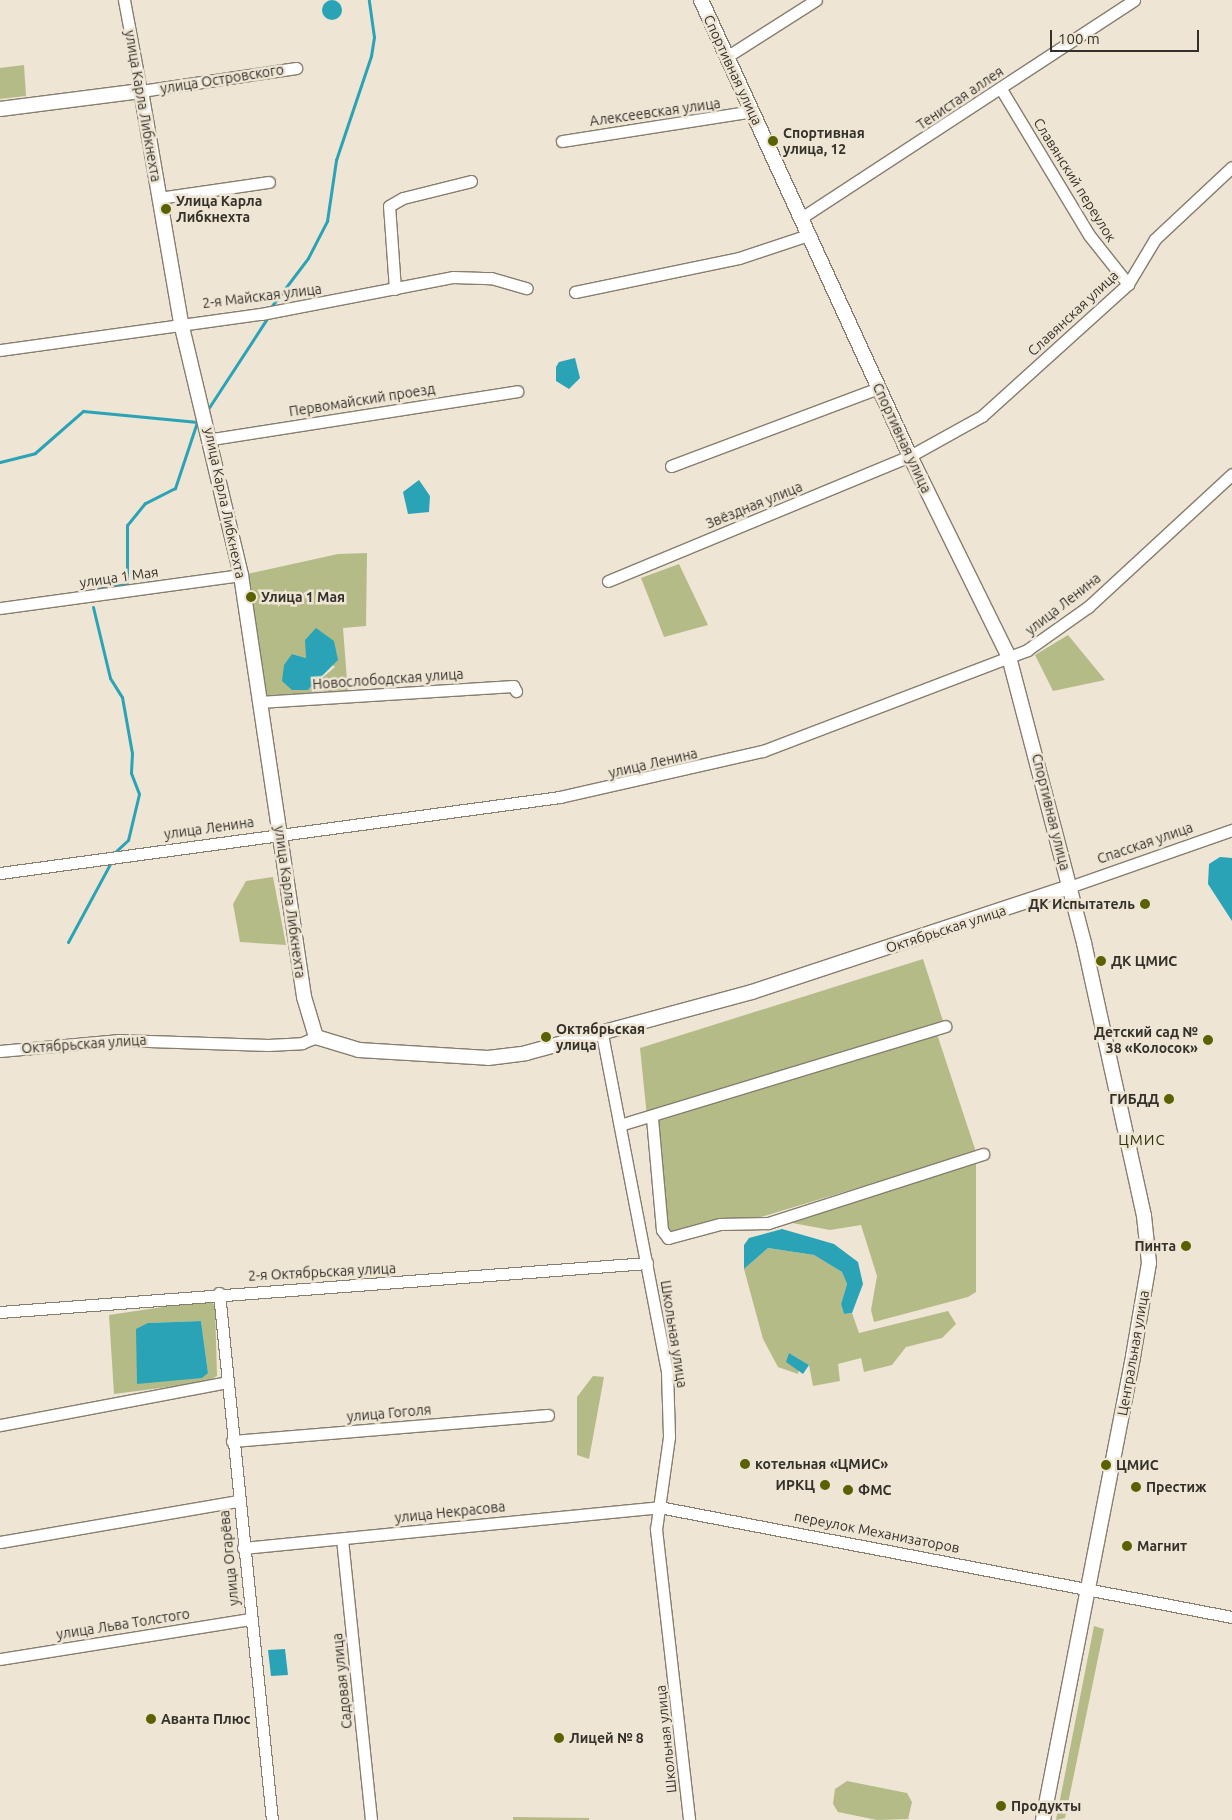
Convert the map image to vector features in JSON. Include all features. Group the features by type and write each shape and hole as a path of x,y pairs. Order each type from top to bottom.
{"street":[{"name":"улица Карла Либкнехта","path":"124,0 181,323 212,439 241,576 281,833 304,997 316,1037"},
{"name":"Спортивная улица","path":"701,0 910,456 1009,657 1069,887"},
{"path":"728,56 816,0"},
{"name":"Тенистая аллея","path":"801,218 1001,89 1134,0"},
{"name":"улица Островского","path":"0,109 141,91 296,68"},
{"name":"Славянский переулок","path":"1001,89 1089,236 1128,284"},
{"name":"Алексеевская улица","path":"562,141 753,111"},
{"name":"Славянская улица","path":"910,456 982,416 1128,284 1156,239 1232,166"},
{"path":"395,289 389,206 402,198 471,181"},
{"path":"159,198 269,182"},
{"path":"575,292 739,258 808,235"},
{"name":"2-я Майская улица","path":"0,350 181,323 261,314 395,289 473,277 527,288"},
{"path":"671,466 879,388"},
{"name":"Первомайский проезд","path":"212,439 517,392"},
{"name":"Звёздная улица","path":"608,581 910,456"},
{"name":"улица Ленина","path":"0,873 281,833 560,797 696,769 807,736 1009,657 1049,637 1088,607 1232,474"},
{"name":"улица 1 Мая","path":"0,608 241,576"},
{"name":"Новослободская улица","path":"260,702 513,686 516,691"},
{"name":"Спасская улица","path":"1069,887 1232,830"},
{"name":"Октябрьская улица","path":"0,1051 119,1040 268,1045 302,1043 316,1037 359,1050 488,1058 602,1034 811,973 1069,887"},
{"name":"Центральная улица","path":"1042,1820 1090,1588 1149,1254 1138,1184 1069,887"},
{"path":"620,1125 652,1118 945,1026"},
{"name":"Школьная улица","path":"602,1034 647,1263 669,1392 669,1437 659,1507 657,1547 689,1820"},
{"path":"652,1118 662,1230 668,1238 720,1224 768,1222 984,1154"},
{"name":"2-я Октябрьская улица","path":"0,1312 219,1293 647,1263"},
{"name":"улица Огарёва","path":"219,1293 238,1501 272,1820"},
{"path":"0,1425 227,1382"},
{"name":"улица Гоголя","path":"232,1441 548,1415"},
{"path":"0,1542 238,1501"},
{"name":"переулок Механизаторов","path":"659,1507 1090,1588 1232,1617"},
{"name":"улица Некрасова","path":"243,1548 659,1507"},
{"name":"Садовая улица","path":"342,1539 371,1820"},
{"name":"улица Льва Толстого","path":"0,1659 251,1619"}],"green space":[{"path":"24,65 26,96 0,99 0,68"},
{"path":"367,553 366,626 343,628 348,693 265,697 247,574 338,554","holes":["308,649 335,667 308,690 292,654 306,658"]},
{"path":"679,564 708,625 664,637 641,578"},
{"path":"1068,635 1105,680 1053,691 1035,655"},
{"path":"273,877 286,945 240,942 233,904 246,881"},
{"path":"923,959 944,1024 647,1117 640,1048"},
{"path":"937,1034 976,1152 761,1217 718,1220 668,1234 655,1120"},
{"path":"976,1161 976,1292 968,1297 874,1322 871,1310 877,1276 861,1225 830,1230 787,1222"},
{"path":"768,1248 814,1255 842,1272 847,1284 841,1304 844,1314 852,1313 859,1333 948,1311 956,1324 942,1338 906,1347 892,1365 864,1372 861,1358 838,1364 840,1381 813,1386 809,1365 789,1353 790,1364 799,1368 798,1374 778,1367 763,1339 744,1269"},
{"path":"210,1300 215,1306 217,1376 206,1382 114,1394 109,1315","holes":["201,1321 208,1373 148,1323"]},
{"path":"593,1376 604,1377 589,1459 577,1455 577,1397"},
{"path":"1094,1626 1104,1629 1065,1818 1056,1820"},
{"path":"847,1781 907,1793 912,1802 908,1819 877,1820 838,1812 833,1804 835,1789"},
{"path":"513,1817 589,1818 589,1820 513,1820"}],"water":[{"path":"332,0 339,3 342,10 339,17 332,20 325,17 322,10 325,3"},
{"path":"575,358 580,378 569,389 556,381 556,367 559,362"},
{"path":"419,480 430,496 429,512 408,514 403,492"},
{"path":"316,628 334,641 338,660 308,690 292,690 282,681 284,665 292,654 306,658 305,640"},
{"path":"1220,857 1232,858 1232,921 1208,884 1209,864"},
{"path":"782,1229 834,1244 858,1262 863,1284 852,1313 844,1314 841,1304 847,1284 842,1272 814,1255 768,1248 744,1269 744,1245 749,1238"},
{"path":"201,1321 208,1373 202,1378 137,1384 136,1329 148,1323"},
{"path":"789,1353 809,1365 803,1374 786,1362"},
{"path":"285,1649 288,1675 271,1676 268,1650"}],"waterway":[{"path":"271,307 308,258 327,221 336,160 371,56 374,37 369,0"},
{"path":"208,409 268,317"},
{"path":"0,462 35,453 83,411 197,422 175,488 145,503 127,525 127,584 97,589"},
{"path":"93,607 110,678 122,697 132,753 131,773 139,794 128,840 116,851"},
{"path":"68,942 111,862"}],"place":[{"name":"Спортивная улица, 12","path":"773,141"},
{"name":"Улица Карла Либкнехта","path":"166,209"},
{"name":"Улица 1 Мая","path":"251,597"},
{"name":"ДК Испытатель","path":"1145,904"},
{"name":"ДК ЦМИС","path":"1101,961"},
{"name":"Октябрьская улица","path":"546,1037"},
{"name":"Детский сад № 38 «Колосок»","path":"1208,1040"},
{"name":"ГИБДД","path":"1169,1099"},
{"name":"Пинта","path":"1186,1246"},
{"name":"котельная «ЦМИС»","path":"745,1464"},
{"name":"ЦМИС","path":"1106,1465"},
{"name":"ИРКЦ","path":"825,1485"},
{"name":"Престиж","path":"1136,1487"},
{"name":"ФМС","path":"848,1490"},
{"name":"Магнит","path":"1127,1546"},
{"name":"Аванта Плюс","path":"151,1719"},
{"name":"Лицей № 8","path":"559,1738"},
{"name":"Продукты","path":"1001,1806"}],"district":[{"name":"ЦМИС","path":"1142,1140"}]}
